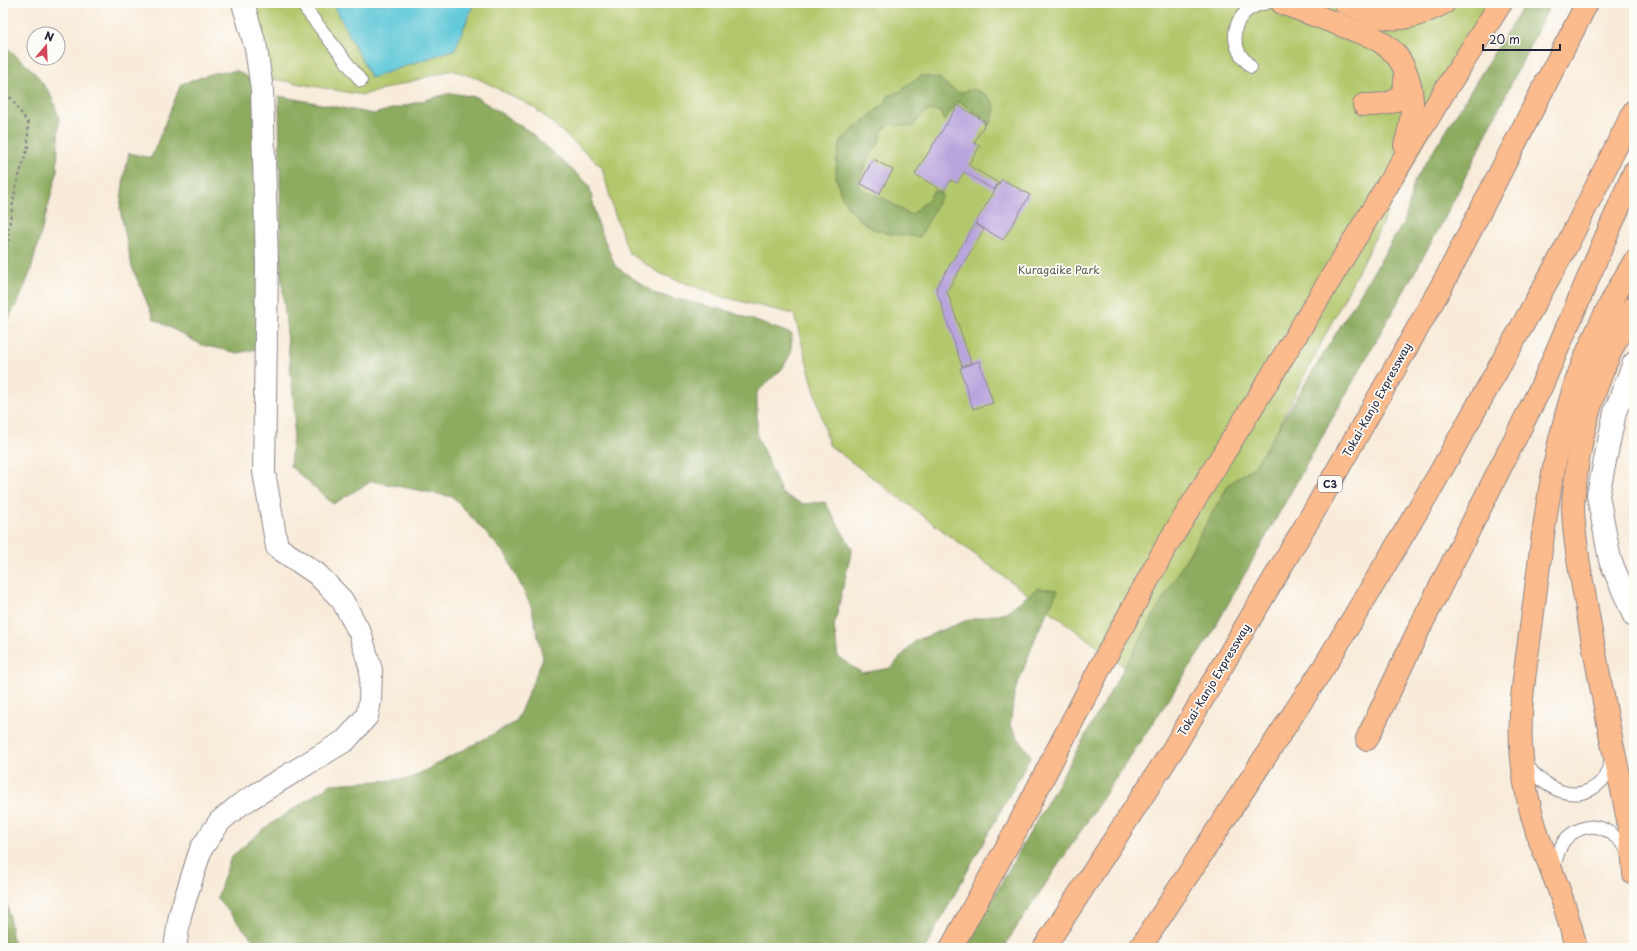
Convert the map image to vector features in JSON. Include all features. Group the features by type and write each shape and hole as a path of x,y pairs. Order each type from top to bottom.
{"highway":[{"path":"1282,3 1375,38 1387,46 1396,55 1405,69 1410,83 1413,108 1410,130 1396,171"},
{"path":"1345,3 1383,17 1403,18 1423,13 1444,3"},
{"path":"951,948 1016,830 1103,662 1167,544 1501,3"},
{"name":"Tokai-Kanjo Expressway","path":"1044,948 1173,749 1317,506 1446,278 1587,3"},
{"path":"1364,105 1386,105 1400,96 1406,84 1405,69"},
{"path":"1140,948 1324,667 1433,484 1564,251 1634,111"},
{"path":"1367,739 1418,629 1542,385 1634,172"},
{"path":"1576,948 1552,871 1536,830 1527,795 1522,758 1521,726 1524,684 1550,487 1562,433 1574,388 1593,338 1616,292 1634,262"},
{"path":"1634,307 1625,322 1606,363 1593,400 1582,437 1576,471 1573,507 1578,555 1601,687 1626,808 1634,865"}],"street":[{"path":"175,948 180,915 201,849 220,821 241,804 346,740 367,716 370,701 371,670 360,633 342,600 317,574 277,547 270,512 264,472 267,265 262,90 256,48 243,3"},
{"path":"1634,362 1615,412 1598,495 1610,560 1634,616"}],"lane":[{"path":"301,3 361,81"},
{"path":"1251,67 1240,54 1234,37 1237,24 1245,11 1257,4 1267,3"},
{"path":"1522,758 1535,776 1548,786 1564,793 1577,794 1590,789 1602,781 1614,751"},
{"path":"1552,871 1564,841 1574,832 1588,826 1603,829 1615,835 1634,865"}],"path":[{"path":"3,87 28,123 28,147 16,186 9,226 6,268 3,280"}],"green space":[{"name":"Kuragaike Park","path":"249,3 1495,3 1147,684 829,445 794,314 723,297 661,274 629,253 614,212 602,167 535,108 479,79 452,70 363,95 268,78"},
{"path":"1525,3 1551,3 1445,218 1209,638 1003,948 964,948 1229,484 1255,466 1405,220 1414,182"},
{"path":"3,44 34,72 50,93 59,118 57,173 31,270 19,300 3,327"},
{"path":"238,71 253,81 261,348 238,353 202,345 154,319 132,267 120,209 124,176 129,153 151,158 181,84 217,72"},
{"path":"922,76 939,78 959,93 973,89 985,94 992,100 995,110 991,124 987,124 987,120 958,101 944,121 942,113 928,111 922,115 912,127 890,124 883,130 878,145 871,153 857,183 864,191 887,200 911,215 926,202 934,191 941,193 942,195 920,237 890,234 871,228 860,220 847,206 841,195 836,177 837,158 841,140 886,102 888,96 901,91 911,82"},
{"path":"451,93 476,97 530,132 589,185 598,224 615,266 656,294 728,311 792,334 791,353 782,369 757,392 757,436 782,494 803,504 825,502 852,549 834,626 838,657 862,673 891,668 915,641 965,621 1006,612 1038,588 1058,590 1038,631 1014,694 1010,726 1031,756 925,948 260,948 217,898 231,857 265,828 331,784 409,779 516,722 543,658 531,606 506,555 453,497 372,481 333,504 290,466 295,416 281,272 279,96 374,114"},
{"path":"3,876 14,948 3,948"}],"water":[{"path":"333,3 474,3 455,49 371,78"}],"building":[{"path":"958,105 986,122 974,143 980,146 968,165 998,183 994,190 964,172 957,183 951,180 943,191 915,174"},
{"path":"873,159 893,170 879,194 860,183"},
{"path":"1002,179 1030,195 1003,240 975,223"},
{"path":"975,224 984,229 947,291 971,363 962,366 936,288"},
{"path":"979,361 993,403 973,409 960,368"}]}
